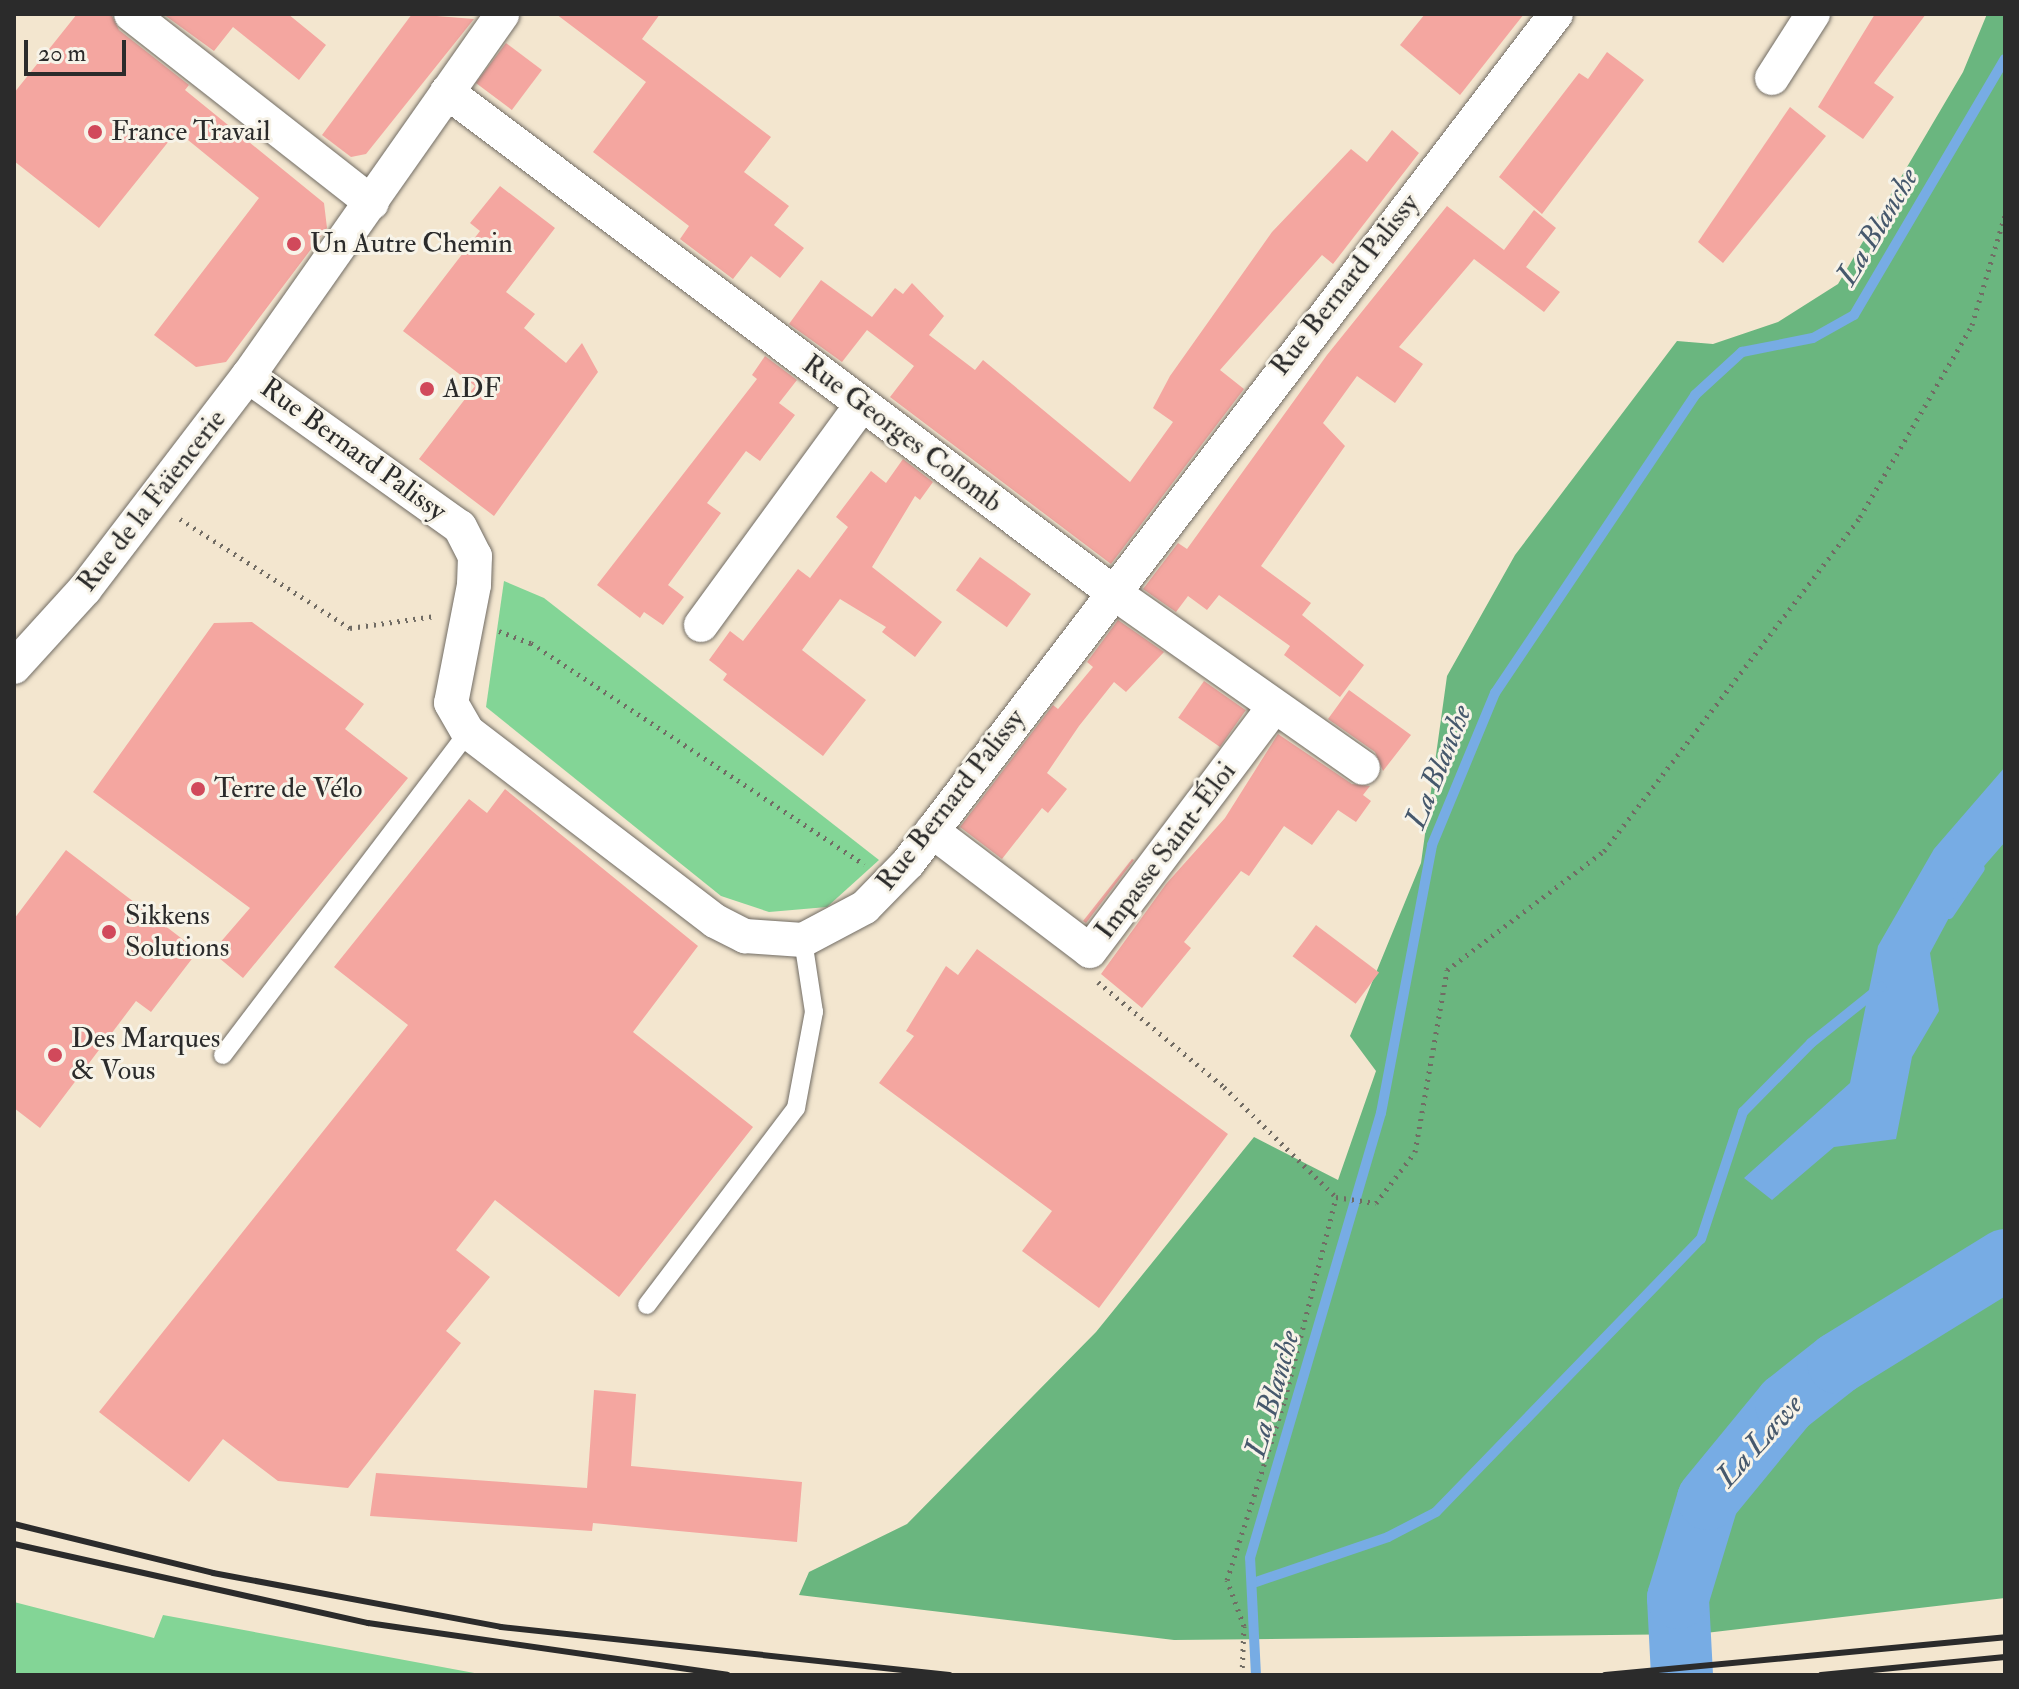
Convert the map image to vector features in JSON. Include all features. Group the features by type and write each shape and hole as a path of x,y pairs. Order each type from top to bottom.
{"street":[{"path":"131,14 372,203"},
{"name":"Rue de la Faïencerie","path":"14,667 153,500 248,376 502,14"},
{"name":"Rue Bernard Palissy","path":"248,376 460,527 475,556 451,703 468,732 715,921 745,936 803,940 865,907 908,863 1110,590 1556,14"},
{"path":"1772,78 1813,14"},
{"name":"Rue Georges Colomb","path":"447,92 1110,590 1363,768"},
{"path":"701,625 862,404"},
{"name":"Impasse Saint-Éloi","path":"932,831 1090,951 1274,707"}],"lane":[{"path":"223,1055 468,732"},
{"path":"647,1305 796,1108 814,1012 803,940"}],"path":[{"path":"1090,951 1091,974 1111,999 1224,1087 1339,1198 1367,1204 1384,1197 1415,1152 1447,970 1604,851 1860,517 1972,325 2005,215"},
{"path":"153,500 350,628 414,615 466,623 531,643 864,864 908,863"},
{"path":"1242,1675 1244,1626 1227,1580 1285,1399 1339,1198"}],"green space":[{"path":"1987,14 2005,14 2005,1598 1697,1634 1174,1640 799,1595 809,1572 907,1524 1096,1332 1254,1137 1338,1180 1376,1071 1350,1036 1421,863 1447,676 1515,555 1677,341 1713,344 1778,322 1838,284 1963,72"},
{"path":"504,581 544,598 879,860 827,907 769,912 721,896 486,707"},
{"path":"14,1602 154,1638 163,1615 485,1675 14,1675"}],"water":[{"path":"2005,767 2005,842 1965,888 1930,953 1939,1011 1912,1057 1896,1139 1834,1147 1772,1200 1744,1178 1850,1083 1878,946 1934,849"}],"building":[{"path":"77,14 111,14 119,30 189,85 185,90 324,203 327,228 226,362 196,367 154,335 259,198 177,131 99,228 14,161 14,93"},
{"path":"163,14 288,14 326,45 299,80 233,27 214,51"},
{"path":"412,14 474,19 366,154 351,157 322,135"},
{"path":"556,14 660,14 642,39 771,137 744,172 789,206 774,225 804,248 780,278 751,256 733,279 680,239 689,226 593,152 646,82"},
{"path":"1425,14 1524,14 1460,95 1400,45"},
{"path":"1875,14 1926,14 1874,83 1894,97 1863,139 1818,107"},
{"path":"506,43 542,70 512,110 476,83"},
{"path":"1607,52 1644,80 1542,214 1499,177 1579,73 1588,79"},
{"path":"1790,107 1826,136 1723,263 1698,242"},
{"path":"1392,130 1419,153 1333,264 1322,255 1220,370 1244,389 1111,564 890,397 914,366 867,330 842,362 789,324 821,280 872,317 895,288 903,294 912,283 944,316 929,335 975,370 983,360 1130,482 1173,422 1153,408 1170,376 1272,232 1351,149 1367,162"},
{"path":"500,186 555,228 506,292 535,314 524,328 566,363 582,343 598,372 494,516 419,459 475,386 403,331 480,231 470,223"},
{"path":"1447,206 1504,250 1534,210 1556,228 1526,267 1560,292 1544,312 1474,259 1399,347 1423,364 1395,403 1357,376 1323,423 1345,446 1261,566 1311,603 1302,615 1364,665 1340,697 1284,655 1290,646 1219,595 1207,610 1188,596 1176,612 1143,589 1178,543 1187,549 1327,355"},
{"path":"765,356 797,380 779,403 795,415 760,461 746,451 707,503 721,513 668,585 684,597 663,625 644,612 640,618 597,585 757,379 752,375"},
{"path":"903,459 933,482 920,500 915,496 872,567 942,622 915,657 882,632 886,627 840,599 802,650 866,700 823,756 723,680 727,674 709,660 730,631 743,641 798,569 810,578 848,527 836,517 871,471 886,483"},
{"path":"980,557 1031,594 1007,627 956,590"},
{"path":"1118,620 1164,652 1126,692 1114,682 1079,726 1047,773 1067,789 1048,813 1042,808 1002,859 960,827 1053,705 1058,709 1093,667 1087,662"},
{"path":"252,622 364,704 345,729 408,778 243,978 212,952 250,908 93,792 214,623"},
{"path":"1204,681 1246,710 1220,747 1178,718"},
{"path":"1349,690 1411,735 1383,771 1375,752 1328,719"},
{"path":"1278,734 1352,784 1370,786 1363,795 1371,801 1356,822 1338,810 1312,845 1284,826 1249,876 1241,871 1184,942 1191,948 1142,1008 1101,974 1166,884 1225,818"},
{"path":"505,789 698,946 633,1032 753,1127 619,1297 495,1200 456,1250 490,1277 446,1331 461,1343 348,1488 278,1481 223,1439 189,1482 99,1412 408,1025 334,967 469,799 487,813"},
{"path":"66,850 198,951 151,1012 136,1001 40,1128 14,1108 14,919"},
{"path":"1132,859 1086,923 1083,921"},
{"path":"1316,925 1379,973 1356,1004 1293,956"},
{"path":"977,949 1228,1134 1099,1308 1022,1251 1052,1211 879,1083 914,1036 906,1031 946,966 958,975"},
{"path":"594,1390 636,1394 631,1466 802,1482 797,1542 593,1523 592,1531 370,1516 376,1473 587,1488"}],"waterway":[{"name":"La Blanche","path":"1256,1675 1250,1558 1381,1113 1432,845 1495,693 1695,395 1742,352 1813,338 1854,315 2005,59"},
{"path":"1949,914 1980,868"},
{"path":"1256,1582 1388,1537 1436,1512 1701,1239 1743,1112 1811,1043 1881,987"},
{"name":"La Lawe","path":"1682,1675 1678,1598 1708,1499 1786,1404 1838,1363 2005,1260"}],"railway":[{"path":"14,1524 213,1573 501,1627 949,1675"},
{"path":"14,1544 368,1623 727,1675"},
{"path":"1605,1675 2005,1637"},
{"path":"1821,1675 2005,1657"}],"place":[{"name":"France Travail","path":"95,132"},
{"name":"Un Autre Chemin","path":"294,244"},
{"name":"ADF","path":"427,389"},
{"name":"Terre de Vélo","path":"198,789"},
{"name":"Sikkens Solutions","path":"109,932"},
{"name":"Des Marques & Vous","path":"55,1055"}]}
